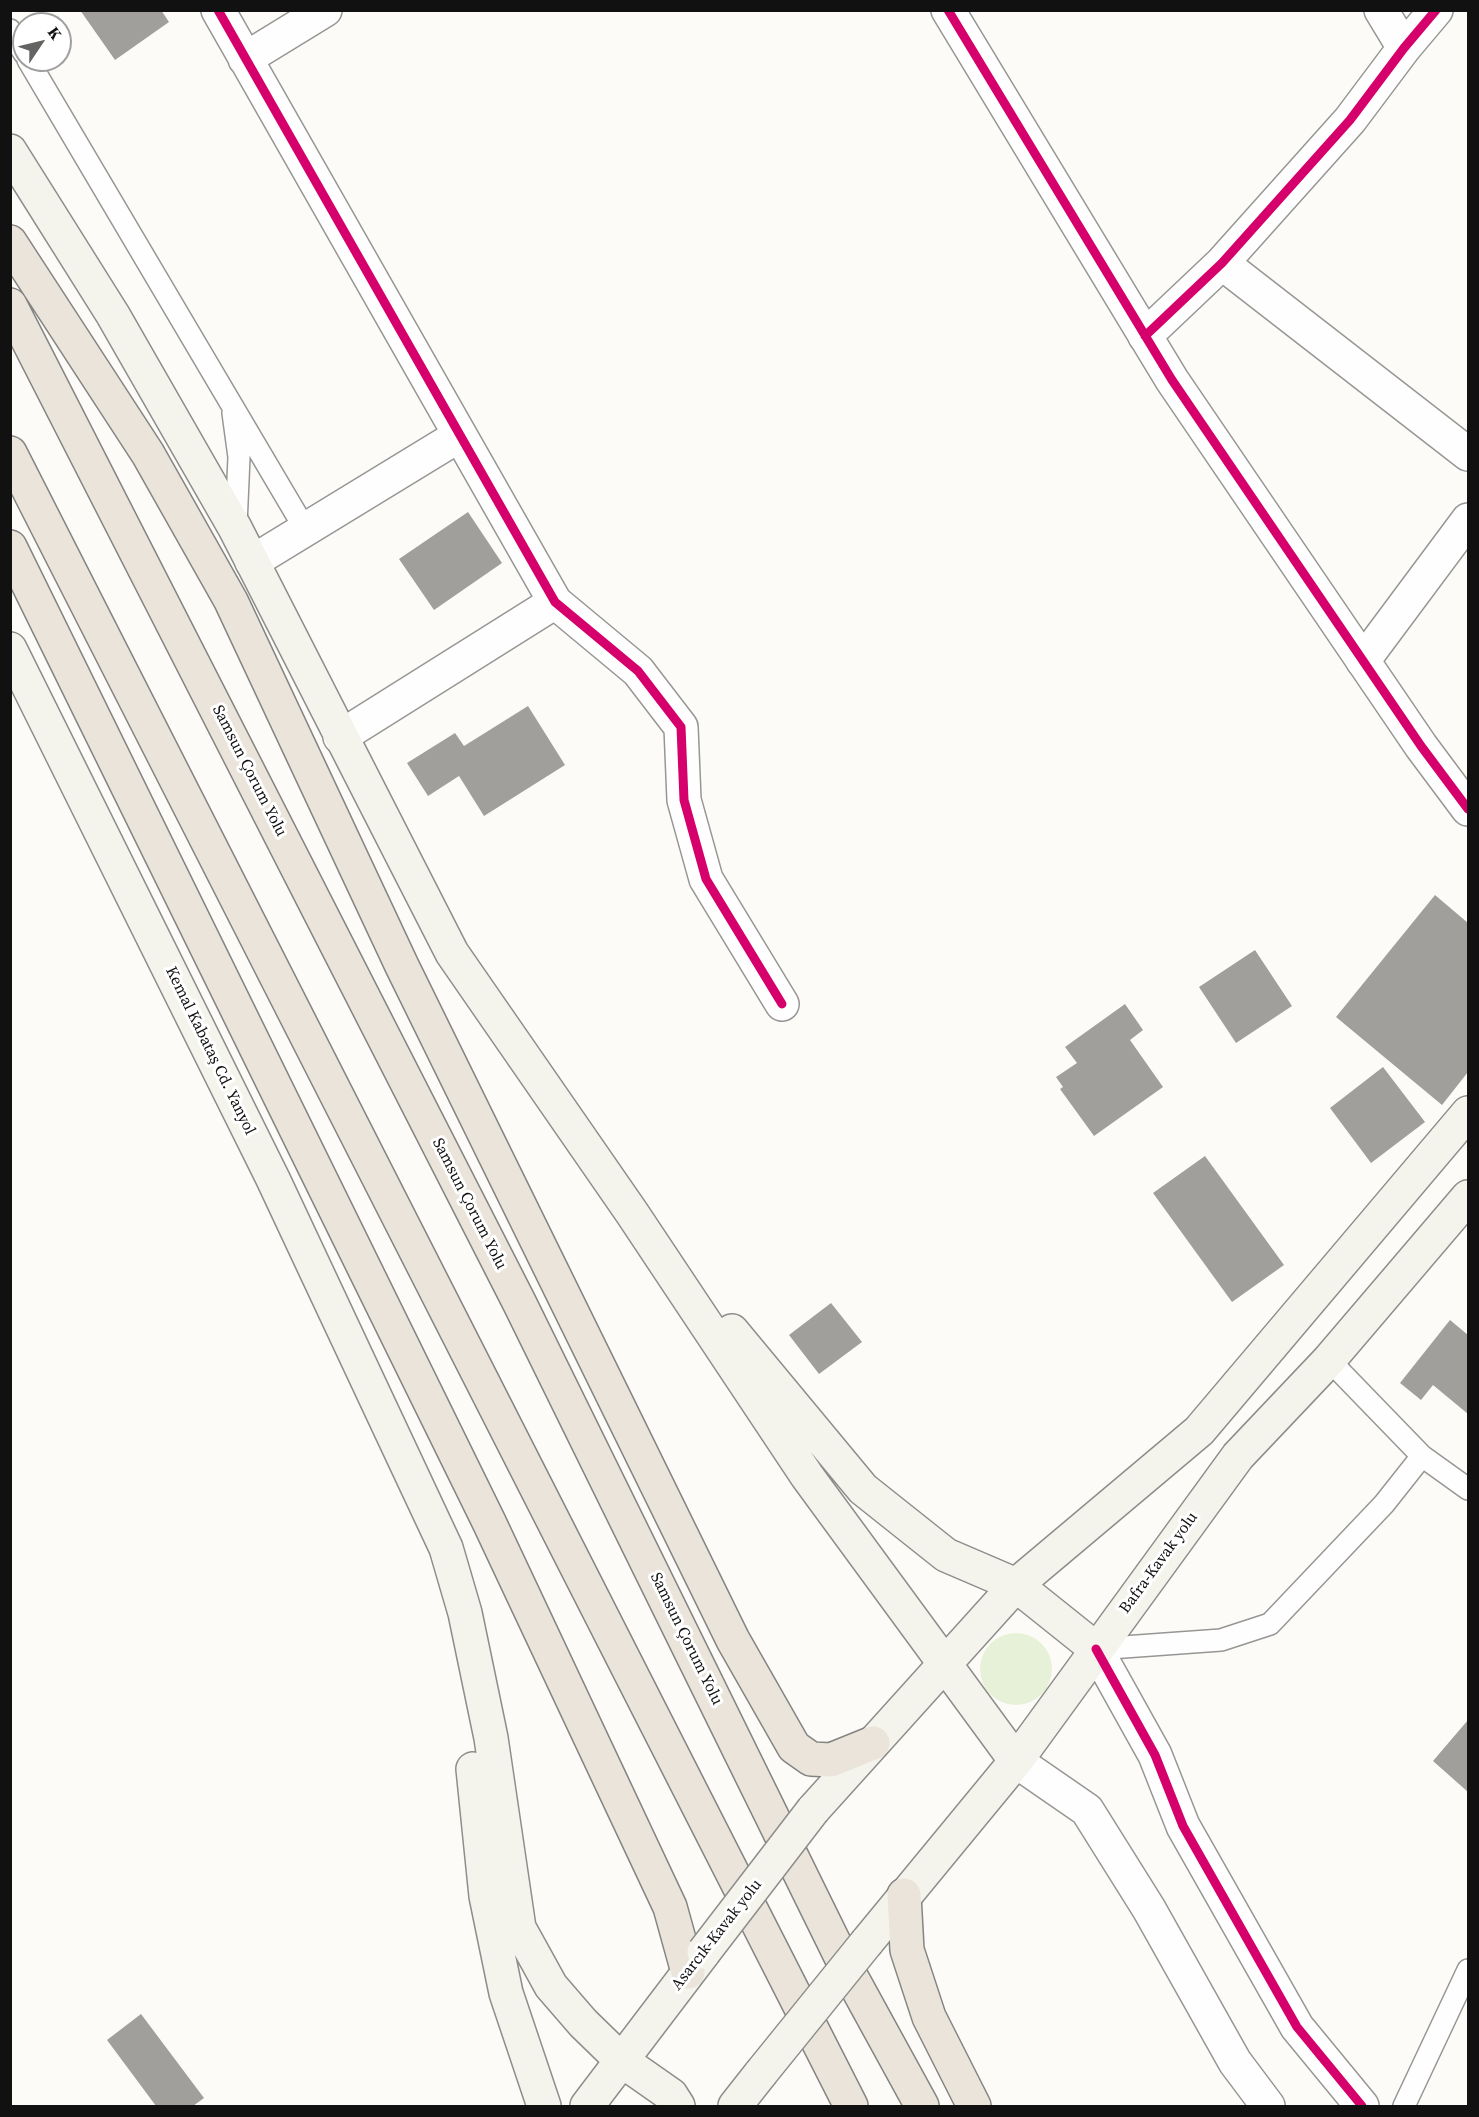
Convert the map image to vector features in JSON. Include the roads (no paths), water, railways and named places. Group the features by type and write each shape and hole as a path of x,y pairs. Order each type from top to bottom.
{"highway":[{"path":"10,242 148,454 231,601 402,966 733,1640 794,1747 811,1759 831,1760 873,1743"},
{"name":"Samsun Çorum Yolu","path":"10,305 514,1292 848,1971 922,2106"},
{"path":"10,453 851,2106"},
{"path":"10,547 489,1522 696,1962"},
{"path":"904,1895 907,1950 929,2017 974,2106"}],"main road":[{"path":"10,151 113,315 235,528 452,953 632,1213 807,1476 1016,1761"},
{"name":"Kemal Kabataş Cd. Yanyol","path":"10,649 273,1179 405,1457"},
{"path":"873,1743 1016,1585 1199,1431 1468,1113"},
{"name":"Bafra-Kavak yolu","path":"735,2106 904,1895 1016,1761 1238,1456 1329,1360 1468,1197"},
{"path":"632,1213 863,1489 946,1555 1016,1585 1096,1649"},
{"path":"405,1457 446,1548 465,1613 491,1738 519,1928 551,1986 583,2023 621,2060 671,2095 678,2106"},
{"path":"405,1457 453,1645 477,1792 486,1896 506,1993 544,2106"},
{"name":"Asarcık-Kavak yolu","path":"587,2106 813,1810 873,1743"}],"street":[{"path":"218,10 555,602 638,671 681,727 684,800 706,879 782,1004"},
{"path":"245,59 325,10"},
{"path":"948,10 1172,380 1421,746 1468,809"},
{"path":"1381,10 1404,48"},
{"path":"1145,336 1222,263 1350,120 1404,48 1436,10"},
{"path":"1222,263 1468,454"},
{"path":"252,562 460,435"},
{"path":"1364,661 1468,520"},
{"path":"340,737 555,602"},
{"path":"1096,1649 1155,1755 1183,1826 1297,2027 1362,2106"},
{"path":"1016,1761 1087,1810 1149,1908 1235,2062 1268,2106"}],"lane":[{"path":"35,72 305,529"},
{"path":"231,404 239,457 235,528"},
{"path":"1329,1360 1422,1456 1468,1490"},
{"path":"1096,1649 1221,1640 1270,1624 1384,1504 1422,1456"},
{"path":"1404,2106 1468,1970"}]}
